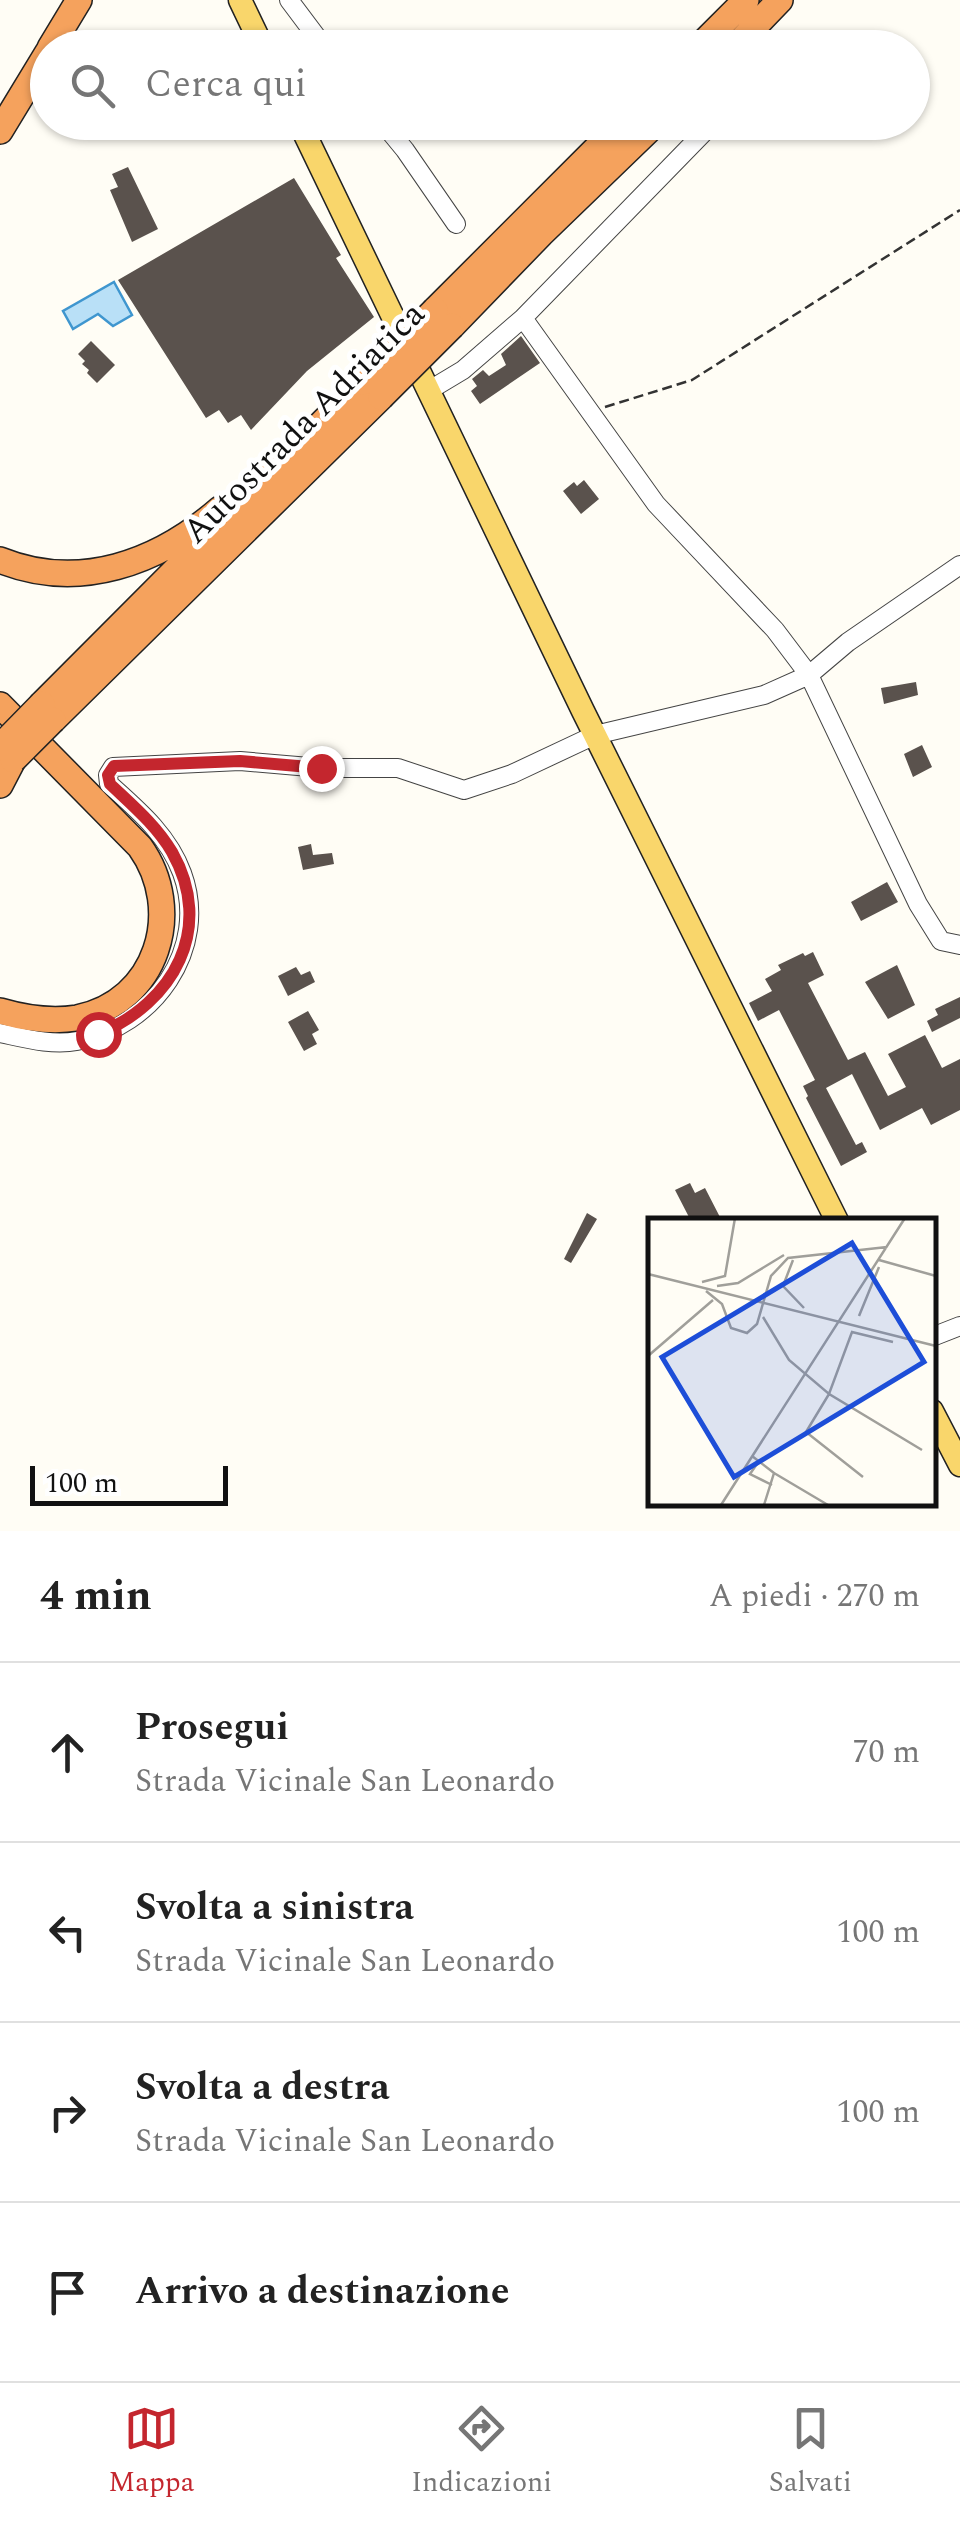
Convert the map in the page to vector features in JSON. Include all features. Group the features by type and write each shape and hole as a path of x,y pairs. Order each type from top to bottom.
{"highway":[{"path":"716,30 746,0"},
{"path":"751,30 780,0"},
{"path":"61,30 78,3"},
{"path":"4,125 30,82"},
{"name":"Autostrada Adriatica","path":"48,712 444,318 607,140"},
{"name":"Autostrada Adriatica","path":"444,318 541,234 639,140"},
{"name":"Autostrada Adriatica","path":"0,785 4,760 195,554 336,407 372,390"},
{"path":"0,560 26,569 72,575 149,556 184,538 216,513 336,407"},
{"path":"0,705 140,847 153,868 162,898 160,940 147,972 122,998 90,1014 60,1020 22,1018 0,1011"},
{"path":"0,999 44,1018"}],"main road":[{"path":"240,0 254,30"},
{"path":"308,140 595,735 836,1218"},
{"path":"935,1417 960,1465"}],"street":[{"path":"289,0 311,30"},
{"path":"397,140 456,224"},
{"path":"428,391 462,370 523,318 696,140"},
{"path":"523,318 656,504 775,630 809,675 918,904 940,942 960,944"},
{"path":"0,1033 56,1042 77,1041 118,1026 156,999 181,958 188,927 188,896 182,873 156,828 110,784 108,775 114,766 240,761 321,768 398,768 464,790 512,774 595,735 764,695 809,675 848,642 960,564"},
{"path":"935,1336 959,1328"}],"path":[{"path":"589,413 692,380 960,210"}],"water":[{"path":"114,282 132,315 113,326 98,314 73,329 63,311"}],"building":[{"path":"128,167 158,229 132,242 110,190 118,187 112,174"},
{"path":"294,178 341,255 336,258 374,317 307,371 251,430 241,415 228,423 219,410 206,418 118,280"},
{"path":"521,336 540,363 480,404 471,391 477,386 472,379 483,370 489,376 506,365 501,354"},
{"path":"91,341 115,365 97,383 78,354"},
{"path":"584,480 599,499 581,514 563,491"},
{"path":"916,682 918,695 884,704 881,688"},
{"path":"922,745 932,767 913,777 904,754"},
{"path":"311,844 313,855 332,853 334,864 303,870 298,847"},
{"path":"887,882 898,902 861,921 851,902"},
{"path":"813,952 824,975 808,983 848,1060 865,1052 888,1096 906,1087 888,1054 925,1035 942,1068 960,1059 960,1110 931,1125 922,1108 880,1130 852,1074 826,1088 856,1145 862,1142 867,1152 841,1166 806,1098 803,1086 815,1080 779,1010 758,1021 749,1003 772,991 765,979 781,970 778,965"},
{"path":"897,965 915,1005 888,1019 865,982"},
{"path":"296,967 301,975 310,971 315,982 288,996 278,976"},
{"path":"960,997 960,1018 932,1032 927,1021 938,1015 935,1009"},
{"path":"308,1011 319,1030 312,1034 317,1044 304,1051 288,1022"},
{"path":"690,1183 695,1193 705,1188 720,1218 689,1218 675,1190"},
{"path":"587,1213 597,1219 571,1263 564,1259"}],"route":[{"path":"98,1034 138,1014 156,999 181,958 188,927 188,896 182,873 162,836 110,784 108,775 114,766 240,761 321,768"}]}
